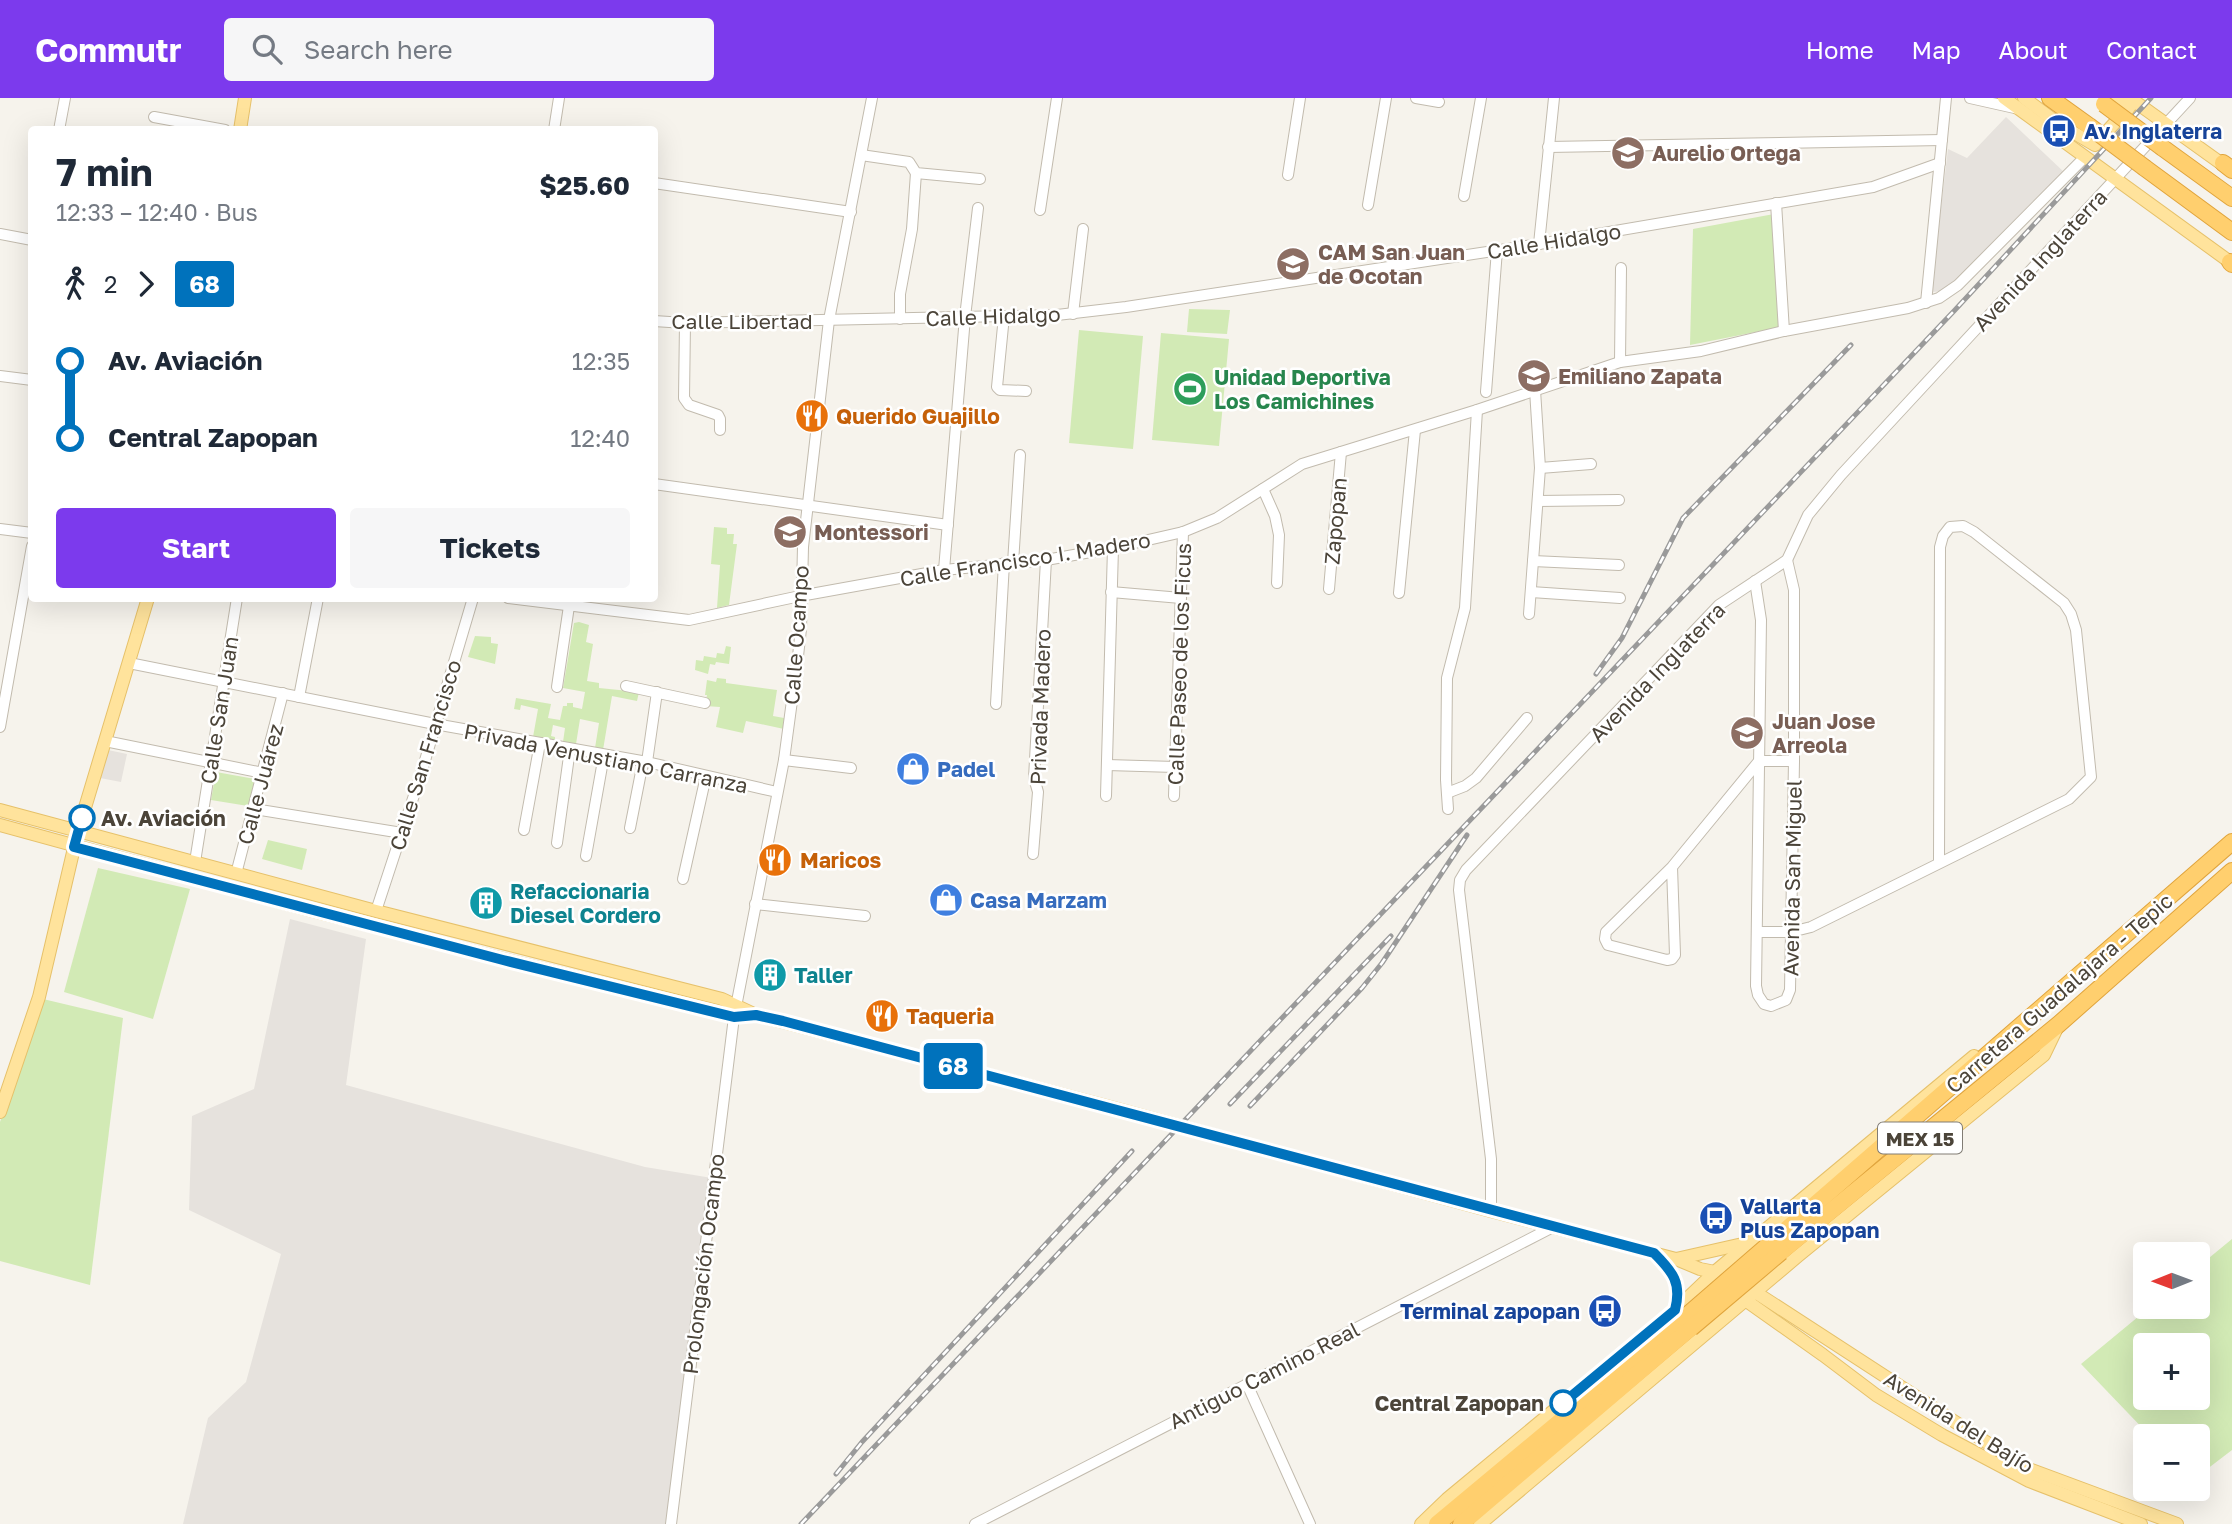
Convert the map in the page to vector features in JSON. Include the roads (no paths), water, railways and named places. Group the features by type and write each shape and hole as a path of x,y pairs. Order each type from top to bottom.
{"highway":[{"path":"2050,98 2232,232"},
{"path":"2105,100 2163,148 2232,198"},
{"name":"Carretera Guadalajara - Tepic","path":"1461,1524 1777,1246 2014,1032 2232,842"},
{"name":"Carretera Guadalajara - Tepic","path":"1777,1246 2059,1024 2232,871"},
{"name":"Carretera Guadalajara - Tepic","path":"1437,1524 1687,1324"}],"main road":[{"path":"241,126 245,98"},
{"path":"2004,98 2023,104 2095,145"},
{"path":"2105,100 2131,103 2165,123 2229,168"},
{"name":"Calle Francisco I. Madero","path":"2084,158 2131,103"},
{"path":"2023,104 2084,158 2231,263"},
{"path":"0,1112 39,998 78,831 147,602"},
{"path":"0,810 735,1011"},
{"path":"0,825 512,963 756,1015 1654,1253 1676,1259 1751,1296"},
{"path":"1421,1524 1447,1499 1687,1324 1751,1296 2044,1055 2059,1024"},
{"path":"1480,1524 1687,1324 1707,1273 1751,1242 1996,1038 2014,1032"},
{"path":"1773,1223 1766,1235 1769,1250 1779,1256 1798,1256"},
{"path":"1676,1259 1751,1242"},
{"path":"1654,1253 1675,1279 1687,1324"},
{"name":"Avenida del Bajío","path":"1751,1296 1876,1395 1942,1434 2029,1480 2140,1524"},
{"name":"Avenida del Bajío","path":"1751,1296 2026,1468 2177,1524"}],"street":[{"path":"60,126 65,98"},
{"path":"555,126 559,98"},
{"name":"Calle Ocampo","path":"735,1011 784,760 800,642 800,596 808,505 829,320 872,98"},
{"path":"1040,210 1057,98"},
{"path":"1288,175 1300,98"},
{"path":"1368,205 1386,98"},
{"path":"1416,98 1439,102"},
{"path":"1464,196 1481,98"},
{"path":"1539,244 1554,98"},
{"path":"1926,303 1946,98"},
{"path":"1970,98 2023,104"},
{"name":"Avenida Inglaterra","path":"1491,1211 1491,1158 1459,890 1460,880 1466,870 1719,605 1787,560 1808,515 1841,475 2190,98"},
{"path":"154,117 203,126"},
{"path":"1548,147 1942,140"},
{"path":"861,155 909,162 916,173 912,229 900,293 900,319"},
{"name":"Calle Francisco I. Madero","path":"538,602 689,620 800,596 944,570 1046,560 1183,532 1217,518 1302,464 1415,430 1620,362 1701,351 1939,298 1958,285 2084,158"},
{"name":"Calle Hidalgo","path":"829,320 1073,314 1126,307 1539,244 1873,187 1940,163"},
{"path":"916,173 980,178"},
{"path":"658,184 851,212"},
{"path":"1776,204 1784,331"},
{"path":"944,570 965,317 978,208"},
{"path":"1073,314 1083,229"},
{"path":"0,234 28,239"},
{"path":"1486,392 1497,250"},
{"path":"1620,362 1621,268"},
{"path":"1004,317 997,383 1000,390 1026,391"},
{"name":"Calle Libertad","path":"658,321 829,320"},
{"path":"685,323 684,398 689,405 719,415 720,430"},
{"path":"0,376 28,380"},
{"path":"1529,614 1540,468 1535,390"},
{"path":"1448,809 1447,678 1465,608 1477,410"},
{"path":"1399,593 1415,430"},
{"name":"Zapopan","path":"1329,589 1341,452"},
{"path":"996,704 1020,455"},
{"path":"1540,468 1591,464"},
{"path":"658,485 948,525"},
{"path":"1263,489 1275,516 1279,536 1278,583"},
{"path":"1538,501 1619,500"},
{"path":"1757,932 1791,932 1811,927 2069,799 2091,777 2076,631 2071,614 2064,603 1963,526 1950,527 1943,536 1940,547 1939,863"},
{"path":"0,530 28,533"},
{"name":"Calle Paseo de los Ficus","path":"1174,796 1183,532"},
{"path":"1106,796 1112,548"},
{"name":"Privada Madero","path":"1033,854 1038,792 1034,778 1046,560"},
{"name":"Avenida San Miguel","path":"1755,581 1761,620 1756,986 1764,1004 1771,1006 1786,1000 1790,990 1794,590 1787,560"},
{"path":"1533,561 1619,565"},
{"path":"0,727 28,569"},
{"path":"1111,592 1181,598"},
{"path":"1531,592 1620,598"},
{"name":"Calle San Juan","path":"195,862 236,602"},
{"path":"299,697 317,602"},
{"name":"Calle San Francisco","path":"376,911 471,602"},
{"path":"557,687 569,606"},
{"name":"Privada Venustiano Carranza","path":"129,663 435,724 645,762 777,792"},
{"path":"626,686 705,703"},
{"path":"630,828 657,692"},
{"name":"Calle Juárez","path":"236,873 283,694"},
{"path":"1447,793 1476,778 1527,718"},
{"path":"105,741 263,773"},
{"path":"524,830 540,743"},
{"path":"558,843 570,749"},
{"path":"586,856 604,755"},
{"path":"784,760 851,768"},
{"path":"1672,867 1674,958 1667,960 1608,945 1606,932 1672,867 1759,761 1794,761"},
{"path":"1107,765 1175,767"},
{"path":"683,879 706,776"},
{"path":"254,809 402,833"},
{"path":"755,904 865,916"},
{"name":"Prolongación Ocampo","path":"671,1524 735,1011"},
{"name":"Antiguo Camino Real","path":"975,1524 1553,1227"},
{"path":"1247,1384 1310,1524"}],"railway":[{"path":"801,1524 1954,311 2151,98"},
{"path":"1596,674 1622,638 1683,518 1851,345"},
{"path":"1250,1106 1362,988 1382,963 1467,835"},
{"path":"1230,1104 1391,936"},
{"path":"836,1474 862,1442 1132,1151"}],"place":[{"name":"Av. Inglaterra","path":"2059,131"},
{"name":"Aurelio Ortega","path":"1628,153"},
{"name":"CAM San Juan de Ocotan","path":"1293,264"},
{"name":"Emiliano Zapata","path":"1534,376"},
{"name":"Unidad Deportiva Los Camichines","path":"1190,389"},
{"name":"Querido Guajillo","path":"812,416"},
{"name":"Montessori","path":"790,532"},
{"name":"Juan Jose Arreola","path":"1747,733"},
{"name":"Padel","path":"913,769"},
{"name":"Av. Aviación","path":"82,818"},
{"name":"Maricos","path":"775,860"},
{"name":"Casa Marzam","path":"946,900"},
{"name":"Refaccionaria Diesel Cordero","path":"486,903"},
{"name":"Taller","path":"770,975"},
{"name":"Taqueria","path":"882,1016"},
{"name":"Vallarta Plus Zapopan","path":"1716,1218"},
{"name":"Terminal zapopan","path":"1605,1311"},
{"name":"Central Zapopan","path":"1563,1403"}]}
